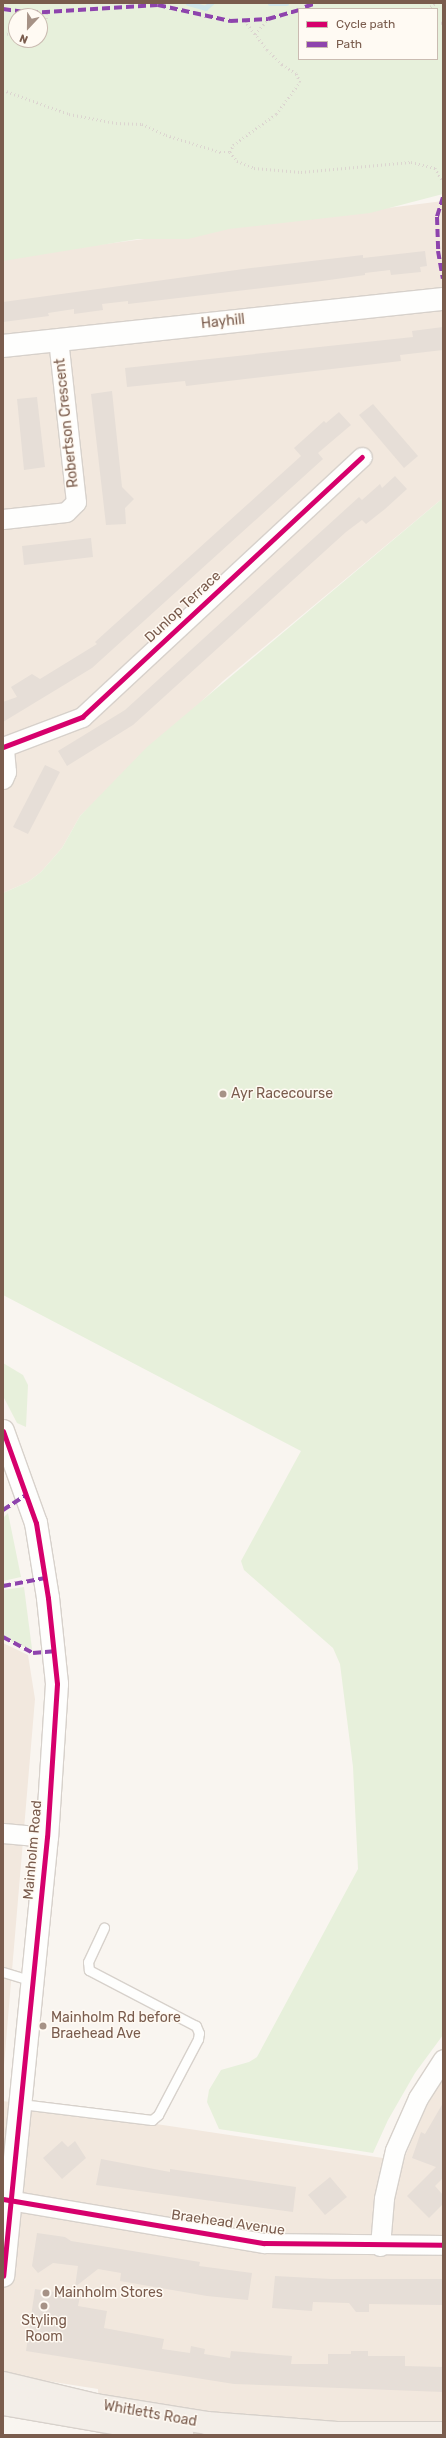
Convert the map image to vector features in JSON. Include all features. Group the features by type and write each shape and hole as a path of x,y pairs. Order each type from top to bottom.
{"main road":[{"name":"Whitletts Road","path":"3,2383 96,2405 207,2424 337,2433 443,2433"},
{"name":"Whitletts Road","path":"3,2404 182,2435"}],"street":[{"name":"Hayhill","path":"3,346 443,298"},
{"name":"Robertson Crescent","path":"3,519 66,512 76,502 58,339"},
{"name":"Dunlop Terrace","path":"3,779 6,772 4,747 82,716 362,457"},
{"name":"Mainholm Road","path":"3,1431 36,1523 48,1598 57,1684 47,1837 21,2104 7,2199 3,2276"},
{"path":"3,1833 47,1837"},
{"path":"380,2246 384,2198 395,2150 418,2098 443,2059"},
{"name":"Braehead Avenue","path":"7,2199 264,2243 380,2246 443,2245"}],"lane":[{"path":"21,2104 152,2120 158,2115 198,2039 199,2032 196,2026 89,1970 88,1962 104,1928"},
{"path":"3,1972 33,1981"}],"path":[{"path":"230,152 233,145 276,114 300,82 296,74 274,59 246,23 245,19"},
{"path":"255,34 268,19"},
{"path":"3,90 69,114 116,123 142,124 166,135 220,152 230,152"},
{"path":"230,152 237,161 254,168 301,172 411,162 435,168 443,182"}],"shaded area":[{"path":"443,201 443,498 223,681 80,816 62,848 41,872 28,882 3,893 3,257"},
{"path":"3,1643 28,1655 35,1699 3,2077"},
{"path":"443,2068 443,2435 100,2435 98,2389 3,2374 3,2101 403,2161"}],"green space":[{"path":"3,3 443,3 443,194 370,213 229,229 188,239 138,239 3,261"},
{"name":"Ayr Racecourse","path":"443,498 443,2035 415,2073 388,2120 373,2153 219,2129 207,2102 209,2090 221,2070 249,2062 257,2057 358,1869 353,1767 340,1664 333,1648 244,1570 241,1561 301,1451 3,1295 3,893 28,882 41,872 62,848 80,816 147,747"},
{"path":"3,1363 23,1375 28,1385 26,1427 17,1423 3,1396"},
{"path":"8,1513 21,1577 3,1581 3,1518"},
{"path":"24,1587 32,1649 15,1644 3,1634 3,1590"}],"building":[{"path":"425,251 427,266 420,267 421,272 391,275 390,270 322,281 128,304 128,301 102,304 103,310 74,314 74,309 48,313 49,316 3,322 3,302 251,268 363,255 363,258"},
{"path":"443,327 443,350 400,355 401,361 186,386 185,381 127,387 125,368 413,337 412,331"},
{"path":"112,391 122,487 134,499 125,508 126,524 106,525 91,394"},
{"path":"37,397 45,467 24,470 17,399"},
{"path":"373,404 418,456 404,468 359,415"},
{"path":"339,412 351,425 318,453 323,459 92,668 3,722 3,702 17,697 11,687 32,674 40,679 97,644 95,642 301,456 294,448 324,421 326,423"},
{"path":"395,476 407,489 385,509 366,524 362,520 346,532 133,725 67,766 58,751 125,710 359,497 362,500 380,484 382,488"},
{"path":"91,538 93,557 24,565 22,546"},
{"path":"45,765 60,772 28,834 13,827"},
{"path":"443,2103 443,2178 435,2186 443,2195 443,2204 429,2218 407,2196 436,2167 412,2158 421,2132 425,2134"},
{"path":"62,2141 68,2147 75,2141 86,2158 62,2179 43,2158"},
{"path":"101,2159 170,2172 170,2169 296,2187 293,2212 96,2185"},
{"path":"330,2177 347,2197 325,2215 308,2195"},
{"path":"37,2233 65,2237 71,2241 200,2262 199,2266 252,2273 248,2300 207,2296 120,2281 121,2273 98,2269 75,2287 78,2266 53,2263 38,2273 32,2266"},
{"path":"275,2276 331,2279 443,2279 443,2305 369,2304 369,2312 356,2312 349,2303 313,2302 312,2311 272,2308"},
{"path":"35,2289 80,2296 78,2306 107,2311 104,2328 164,2339 162,2349 190,2353 191,2346 205,2349 204,2354 230,2358 231,2351 292,2356 291,2364 328,2364 328,2354 351,2354 351,2351 368,2351 368,2356 405,2356 405,2366 443,2367 443,2392 234,2384 26,2351"}],"waterway":[{"path":"188,3 205,8 211,3"},
{"path":"270,3 286,3"}],"marked path":[{"path":"305,7 316,3"},
{"path":"3,9 30,13 158,5 230,21 268,19 298,10"},
{"path":"443,197 437,217 438,251 443,279"},
{"path":"3,1510 26,1495"},
{"path":"3,1586 45,1578"},
{"path":"3,1637 33,1653 54,1651"}],"cycle path":[{"path":"3,747 82,717 362,457"},
{"path":"3,1431 36,1523 48,1598 57,1684 47,1837 3,2276"},
{"path":"3,2199 264,2243 443,2245"}],"place":[{"name":"Ayr Racecourse","path":"223,1094"},
{"name":"Mainholm Rd before Braehead Ave","path":"43,2026"},
{"name":"Mainholm Stores","path":"46,2293"},
{"name":"Styling Room","path":"44,2306"}]}
